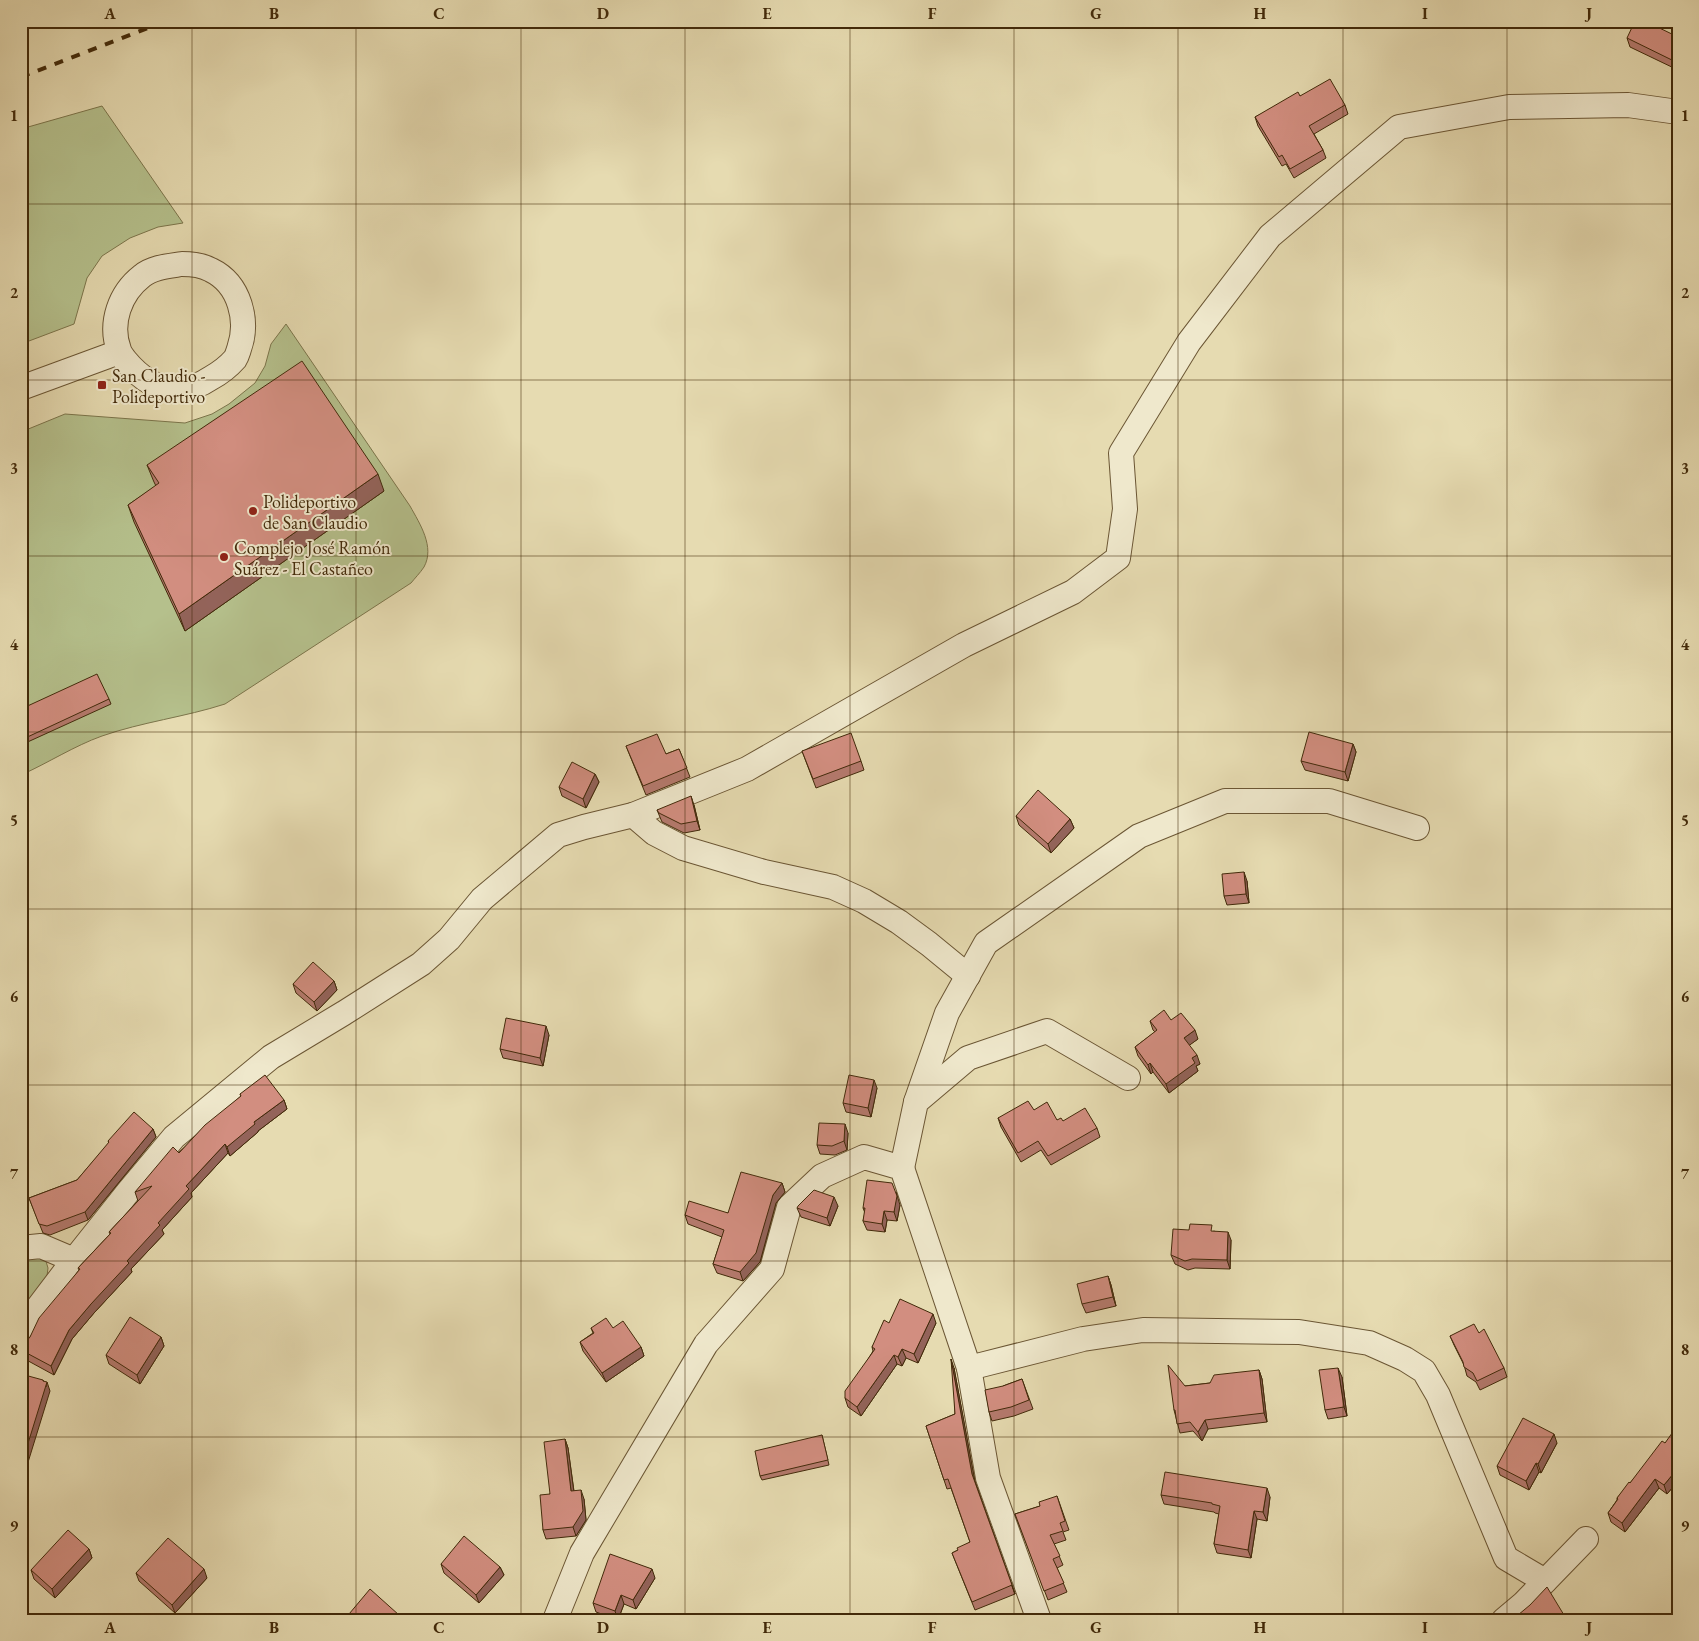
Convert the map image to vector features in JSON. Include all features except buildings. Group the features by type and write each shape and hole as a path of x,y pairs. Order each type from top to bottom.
{"street":[{"path":"21,1340 33,1314 128,1192 174,1137 271,1057 421,964 449,939 482,898 558,835 633,815 746,769 964,645 1073,592 1118,558 1125,509 1121,453 1189,342 1270,236 1399,127 1509,108 1628,105 1678,112"},
{"path":"182,264 199,265 212,270 225,280 235,292 244,321 243,338 236,358 221,372 200,385 180,390 159,387 143,379 119,352 116,336 116,319 119,306 128,290 144,275 162,267 182,264"},
{"path":"21,388 119,352"},
{"path":"1039,1620 988,1478 969,1368 902,1168 916,1102 948,1013 986,943 1139,836 1225,801 1329,801 1417,828"},
{"path":"633,815 654,833 683,848 764,872 833,887 864,901 900,922 968,976"},
{"path":"916,1102 968,1058 1047,1031 1128,1078"},
{"path":"555,1620 582,1553 706,1344 772,1269 789,1207 822,1176 864,1157 902,1168"},
{"path":"21,1248 41,1246 74,1260"},
{"path":"969,1368 1083,1339 1143,1330 1299,1332 1369,1343 1405,1359 1424,1372 1438,1394 1506,1558 1545,1581"},
{"path":"1504,1620 1523,1604 1586,1539"}],"green space":[{"path":"102,106 183,223 158,227 130,238 102,256 87,278 74,324 21,344 21,129"},
{"name":"Complejo José Ramón Suárez - El Castañeo","path":"286,324 410,506 422,528 427,544 428,552 424,567 411,583 225,704 102,736 21,775 21,432 65,414 185,423 212,414 229,404 255,383 265,366 271,344"},
{"path":"21,1256 45,1258 48,1268 47,1276 27,1303 21,1299"}],"railway":[{"path":"21,77 166,21"}],"place":[{"name":"San Claudio - Polideportivo","path":"102,385"},
{"name":"Polideportivo de San Claudio","path":"253,511"},
{"name":"Complejo José Ramón Suárez - El Castañeo","path":"224,557"}]}
